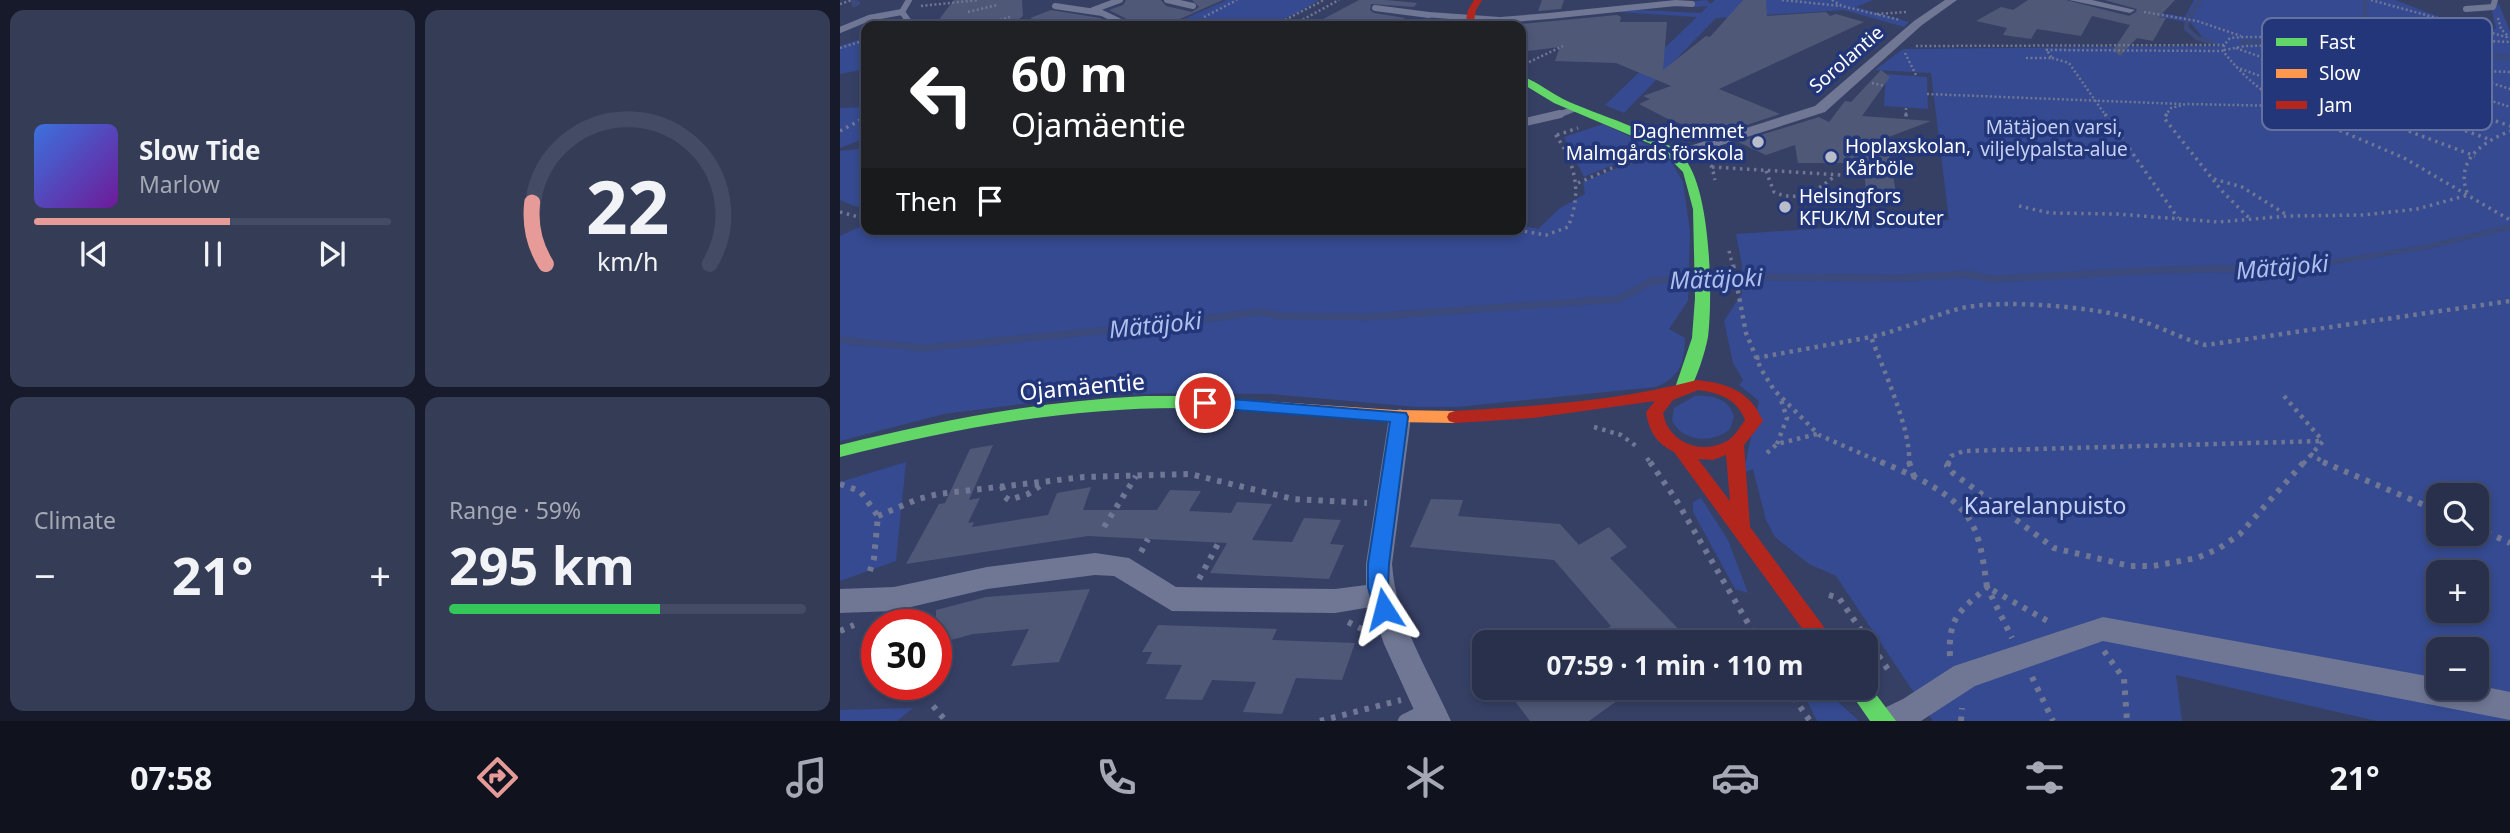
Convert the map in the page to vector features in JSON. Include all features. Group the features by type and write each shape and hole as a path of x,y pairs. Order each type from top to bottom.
{"main road":[{"path":"1478,0 1478,21"},
{"path":"1479,21 1494,0"},
{"path":"1526,73 1576,108 1636,132 1676,155 1692,178 1702,249 1701,335 1690,377 1641,418 1663,440 1682,450 1716,453 1736,446 1746,439 1754,421 1746,403 1727,390 1698,385 1677,390"},
{"path":"1701,335 1713,354"},
{"path":"1718,370 1727,390"},
{"name":"Ojamäentie","path":"840,452 910,434 1018,414 1150,402 1232,403 1400,417 1453,417 1583,404 1677,390"},
{"name":"Ojamäentie","path":"1583,404 1641,418"},
{"path":"1736,446 1733,455 1744,513 1740,527"},
{"path":"1682,450 1716,500 1740,527 1815,630"},
{"path":"1874,700 1896,717"}],"street":[{"name":"Sorolantie","path":"1676,155 1820,109 1918,23 1952,0"},
{"path":"2074,0 2130,10"},
{"path":"1498,21 1549,16"},
{"path":"1428,17 1461,21"},
{"path":"1400,417 1379,564 1380,594 1419,717"},
{"path":"850,601 894,599 987,578 1095,564 1119,566 1172,599 1335,601 1380,594"},
{"path":"1896,717 1952,682 2103,629 2510,706"}],"lane":[{"path":"907,21 903,10 909,0"},
{"path":"1093,10 1120,0"},
{"path":"1167,0 1193,6"},
{"path":"1549,16 1676,1 1692,4"},
{"path":"2466,9 2494,4"},
{"path":"1055,6 1093,10 1118,21"},
{"path":"1409,6 1416,10 1412,13"},
{"path":"1375,8 1428,17"},
{"path":"869,18 870,10"},
{"path":"862,21 903,10"},
{"path":"840,30 861,21"},
{"path":"854,24 859,35"},
{"path":"1526,122 1576,108"}],"path":[{"path":"840,4 852,0"},
{"path":"903,10 979,0"},
{"path":"1193,21 1237,0"},
{"path":"1283,21 1324,0"},
{"path":"1300,21 1339,0"},
{"path":"1782,0 1842,6 1918,23"},
{"path":"1832,0 1842,6"},
{"path":"2371,0 2435,18"},
{"path":"2494,4 2501,29 2510,39"},
{"path":"968,12 997,5"},
{"path":"2130,10 2197,21 2245,37"},
{"path":"1869,14 1934,11"},
{"path":"2492,34 2510,39"},
{"path":"2224,49 2230,38 2262,37"},
{"path":"2492,39 2510,39"},
{"path":"840,48 861,42"},
{"path":"1901,46 1917,77"},
{"path":"1914,46 2262,47"},
{"path":"1526,69 1563,47"},
{"path":"2045,48 2052,58"},
{"path":"2235,48 2262,58"},
{"path":"2224,49 2234,66 2262,90"},
{"path":"2026,58 2052,58 2068,63 2179,218"},
{"path":"2234,66 2262,77"},
{"path":"2492,70 2510,72"},
{"path":"2492,83 2510,89"},
{"path":"1927,94 2262,106"},
{"path":"2492,101 2510,107"},
{"path":"2186,104 2171,108 2164,118 2222,191 2250,219"},
{"path":"1906,107 1906,118"},
{"path":"1526,232 1546,235 1565,230 1573,219 1578,200 1578,183 1568,156 1544,119"},
{"path":"840,131 861,120"},
{"path":"2492,122 2510,128"},
{"path":"2468,195 2462,179 2463,169 2510,128"},
{"path":"2343,130 2451,183 2510,220"},
{"path":"2405,130 2475,156"},
{"path":"2462,130 2492,141"},
{"path":"1578,183 1631,162 1676,155"},
{"path":"1712,167 1840,174 1820,189 1797,198 1774,192 1766,171"},
{"path":"2213,178 2242,187 2288,216"},
{"path":"2019,206 2050,213 2218,222 2288,216 2364,215 2417,209 2468,195"},
{"path":"840,212 861,218"},
{"path":"857,217 861,215"},
{"path":"1206,235 1314,235"},
{"path":"1735,266 1742,322 1759,366 1778,395 1817,434 1949,497 1970,520 1980,546 1987,587 2003,598 2103,649 2124,679 2127,721"},
{"path":"1756,358 1871,337 1907,328 1959,309 1988,304 2091,309 2136,319 2185,340 2206,345 2510,301"},
{"path":"1871,337 1900,418 1910,454 1909,467 1916,480"},
{"path":"1777,444 1787,418 1778,395"},
{"path":"2284,396 2323,441"},
{"path":"1591,426 1608,430 1629,440 1650,461 1675,498 1752,630"},
{"path":"2323,441 2240,534 2218,549 2197,558 2153,566 2130,566 2054,548 1947,466 1951,456 1964,451 2323,441"},
{"path":"2310,454 2360,481 2426,505"},
{"path":"878,516 918,499 938,494 1047,481 1190,474 1293,499 1372,503"},
{"path":"1104,527 1136,476"},
{"path":"1002,486 1005,497 1014,499 1047,481"},
{"path":"840,484 860,491 878,516 874,558 850,601"},
{"path":"2489,534 2510,543"},
{"path":"1141,552 1148,539"},
{"path":"1212,556 1219,542"},
{"path":"1961,721 1962,709 1952,682 1948,635 1952,618 1987,587"},
{"path":"1839,598 1896,717"},
{"path":"1334,617 1364,629 1375,637"},
{"path":"1398,687 1402,700 1419,717"},
{"path":"1320,721 1402,700"},
{"path":"1795,700 1810,721"},
{"path":"933,706 946,721"}],"green space":[{"path":"1227,0 1319,0 1278,21 1179,21"},
{"path":"1706,0 1711,4 1715,0 1873,0 1856,7 1909,22 1904,27 1844,10 1716,18 1624,113 1605,105 1697,17 1618,12 1619,9 1701,13 1708,6 1695,7 1690,2"},
{"name":"Kaarelanpuisto","path":"2194,0 2395,0 2442,18 2262,18 2262,130 2492,130 2492,28 2496,29 2490,3 2499,4 2510,31 2510,721 2377,721 2176,675 2182,721 1933,721 1878,639 1878,630 1872,630 1836,576 1809,564 1775,537 1766,520 1753,469 1743,473 1759,401 1739,385 1743,380 1733,363 1724,321 1742,293 1742,265 1736,234 1949,220 1931,73 1875,70 1903,49 2224,46 2207,43 2191,23 2135,12 2137,9 2185,17"},
{"path":"861,39 861,70 840,74 840,46"},
{"path":"1886,74 1927,77 1928,109 1884,106"},
{"path":"861,107 861,140 840,148 840,108"},
{"path":"1603,124 1657,149 1671,161 1683,182 1690,232 1688,301 1669,329 1685,338 1683,355 1679,368 1671,379 1656,387 1457,407 1417,407 1269,394 1165,393 1075,397 944,414 840,441 840,236 861,226 861,235 1526,235 1526,226 1538,229 1560,208 1585,194 1583,182 1617,168 1656,159 1654,154 1613,165 1584,177 1564,137"},
{"path":"861,149 861,207 840,200 840,151"},
{"path":"1695,396 1714,397 1729,406 1734,417 1730,429 1707,439 1682,433 1672,420 1674,408"},
{"path":"906,462 896,561 840,581 840,482"},
{"path":"1701,498 1728,540 1748,593 1735,589 1693,512 1693,502"},
{"path":"1807,700 1836,700 1859,721 1817,721"},
{"path":"913,708 897,721 840,721 840,710"}],"building":[{"path":"954,0 1022,0 1023,16 1018,21 938,21"},
{"path":"1126,0 1161,0 1166,6 1192,12 1199,7 1192,0 1223,0 1175,21 1131,21 1109,10 1123,5"},
{"path":"1359,0 1417,3 1414,7 1371,4 1370,10 1374,13 1405,18 1402,21 1319,21"},
{"path":"1542,0 1564,0 1561,9 1538,11"},
{"path":"1743,0 1766,0 1767,16 1826,12 1830,16 1836,14 1864,22 1719,89 1780,114 1713,136 1666,118 1639,104 1650,99 1643,96 1671,86 1616,63 1555,61 1560,47 1526,51 1526,24 1617,15 1621,17 1620,22 1667,22 1663,70 1706,36 1710,37"},
{"path":"2028,0 2066,0 2129,16 2137,9 2104,0 2175,0 2159,17 2166,18 2153,41 2137,38 2120,56 2113,50 2130,25 2092,16 2081,36 2037,29 2031,39 2003,35 2007,28 1976,21 2001,7 2013,10"},
{"path":"1051,10 1106,21 1038,21 1030,18"},
{"path":"1881,70 1890,77 1862,116 1931,121 1886,138 1896,192 1866,191 1863,163 1798,163 1795,145 1766,155 1738,142 1819,117 1829,122 1845,101 1851,102"},
{"path":"993,445 969,500 980,498 968,523 974,522 972,527 1048,515 1057,493 1091,487 1083,510 1157,510 1170,490 1201,491 1189,511 1231,513 1237,502 1272,504 1252,540 1292,542 1304,518 1341,520 1330,544 1344,545 1329,579 1210,573 1227,543 1088,536 906,564 939,504 945,503 970,449"},
{"path":"1431,499 1463,500 1458,516 1560,524 1579,545 1609,527 1627,547 1610,558 1679,630 1605,630 1611,626 1554,560 1410,547"},
{"path":"1090,589 1059,662 1011,666 1029,629 973,634 952,640 952,609 940,609 986,597"},
{"path":"1158,625 1277,629 1272,640 1355,643 1342,680 1296,678 1282,714 1243,712 1256,682 1212,680 1202,700 1165,699 1182,665 1146,664 1152,652 1142,652"},
{"path":"1514,700 1618,700 1589,721 1530,721"}],"waterway":[{"path":"2189,18 2200,0"},
{"path":"2365,1 2365,18"},
{"path":"853,2 858,3 854,5"},
{"path":"2187,22 2186,28 2197,38 2211,42"},
{"path":"2242,42 2262,42"},
{"path":"2492,56 2510,58"},
{"name":"Mätäjoki","path":"2301,267 2427,247 2510,227"},
{"name":"Mätäjoki","path":"1708,277 1901,278 1967,274 1992,279 2312,265"},
{"name":"Mätäjoki","path":"840,340 924,348 1140,327 1260,312 1283,316 1366,317 1619,299 1652,281 1696,277"}],"traffic: fast":[{"path":"1526,82 1558,101 1662,145 1679,159 1689,172 1699,209 1702,298 1700,338 1683,388"},
{"path":"840,451 1013,414 1101,404 1189,402"},
{"path":"1867,700 1884,721"}],"traffic: slow":[{"path":"1189,402 1395,416 1455,417"}],"traffic: jam":[{"path":"1470,21 1478,0"},
{"path":"1697,385 1724,390 1739,398 1754,421 1736,444 1713,454 1690,452 1670,443 1657,428 1655,412 1667,397 1697,385"},
{"path":"1455,417 1533,412 1671,393"},
{"path":"1736,446 1740,527"},
{"path":"1682,450 1815,630"}],"place":[{"name":"Daghemmet Malmgårds förskola","path":"1758,142"},
{"name":"Hoplaxskolan, Kårböle","path":"1831,157"},
{"name":"Helsingfors KFUK/M Scouter","path":"1785,207"}],"route":[{"path":"1205,403 1400,417 1379,564 1378,587 1384,609"}],"park label":[{"name":"Mätäjoen varsi, viljelypalsta-alue","path":"2054,138"}]}
